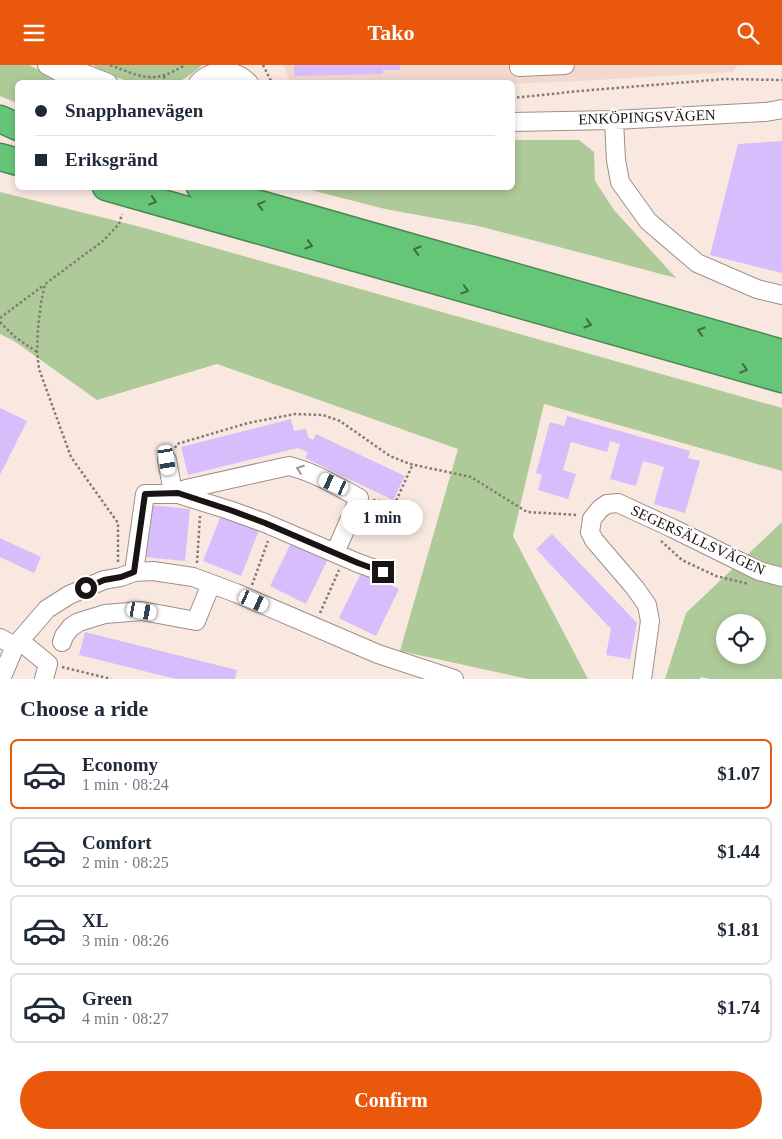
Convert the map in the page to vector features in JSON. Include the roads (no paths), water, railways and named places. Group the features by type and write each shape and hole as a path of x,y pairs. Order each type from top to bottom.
{"highway":[{"path":"0,119 15,126"},
{"path":"0,130 15,134"},
{"path":"0,157 15,161"},
{"path":"0,164 15,166"},
{"path":"117,190 782,379"},
{"path":"211,190 782,353"}],"street":[{"path":"47,65 75,80"},
{"path":"66,65 100,80"},
{"path":"519,67 565,65"},
{"path":"204,77 220,72 244,75"},
{"name":"ENKÖPINGSVÄGEN","path":"515,122 614,120 766,112 782,109"},
{"path":"614,120 616,160 620,182 648,221 697,263 757,289 782,295"},
{"path":"167,460 172,487 178,493"},
{"path":"178,493 186,489 289,466 298,468 360,498 340,555"},
{"path":"128,575 145,494 178,493 273,527 383,572"},
{"name":"SEGERSÄLLSVÄGEN","path":"642,679 650,621 647,605 594,540 590,532 594,515 600,509 607,504 618,503 759,571 782,577"},
{"path":"1,679 11,642 47,609 69,595 104,580 154,571 193,577 236,593 378,654 454,679"},
{"path":"62,642 70,627 105,614 142,611 196,621 211,584"},
{"path":"11,642 46,671"}]}
